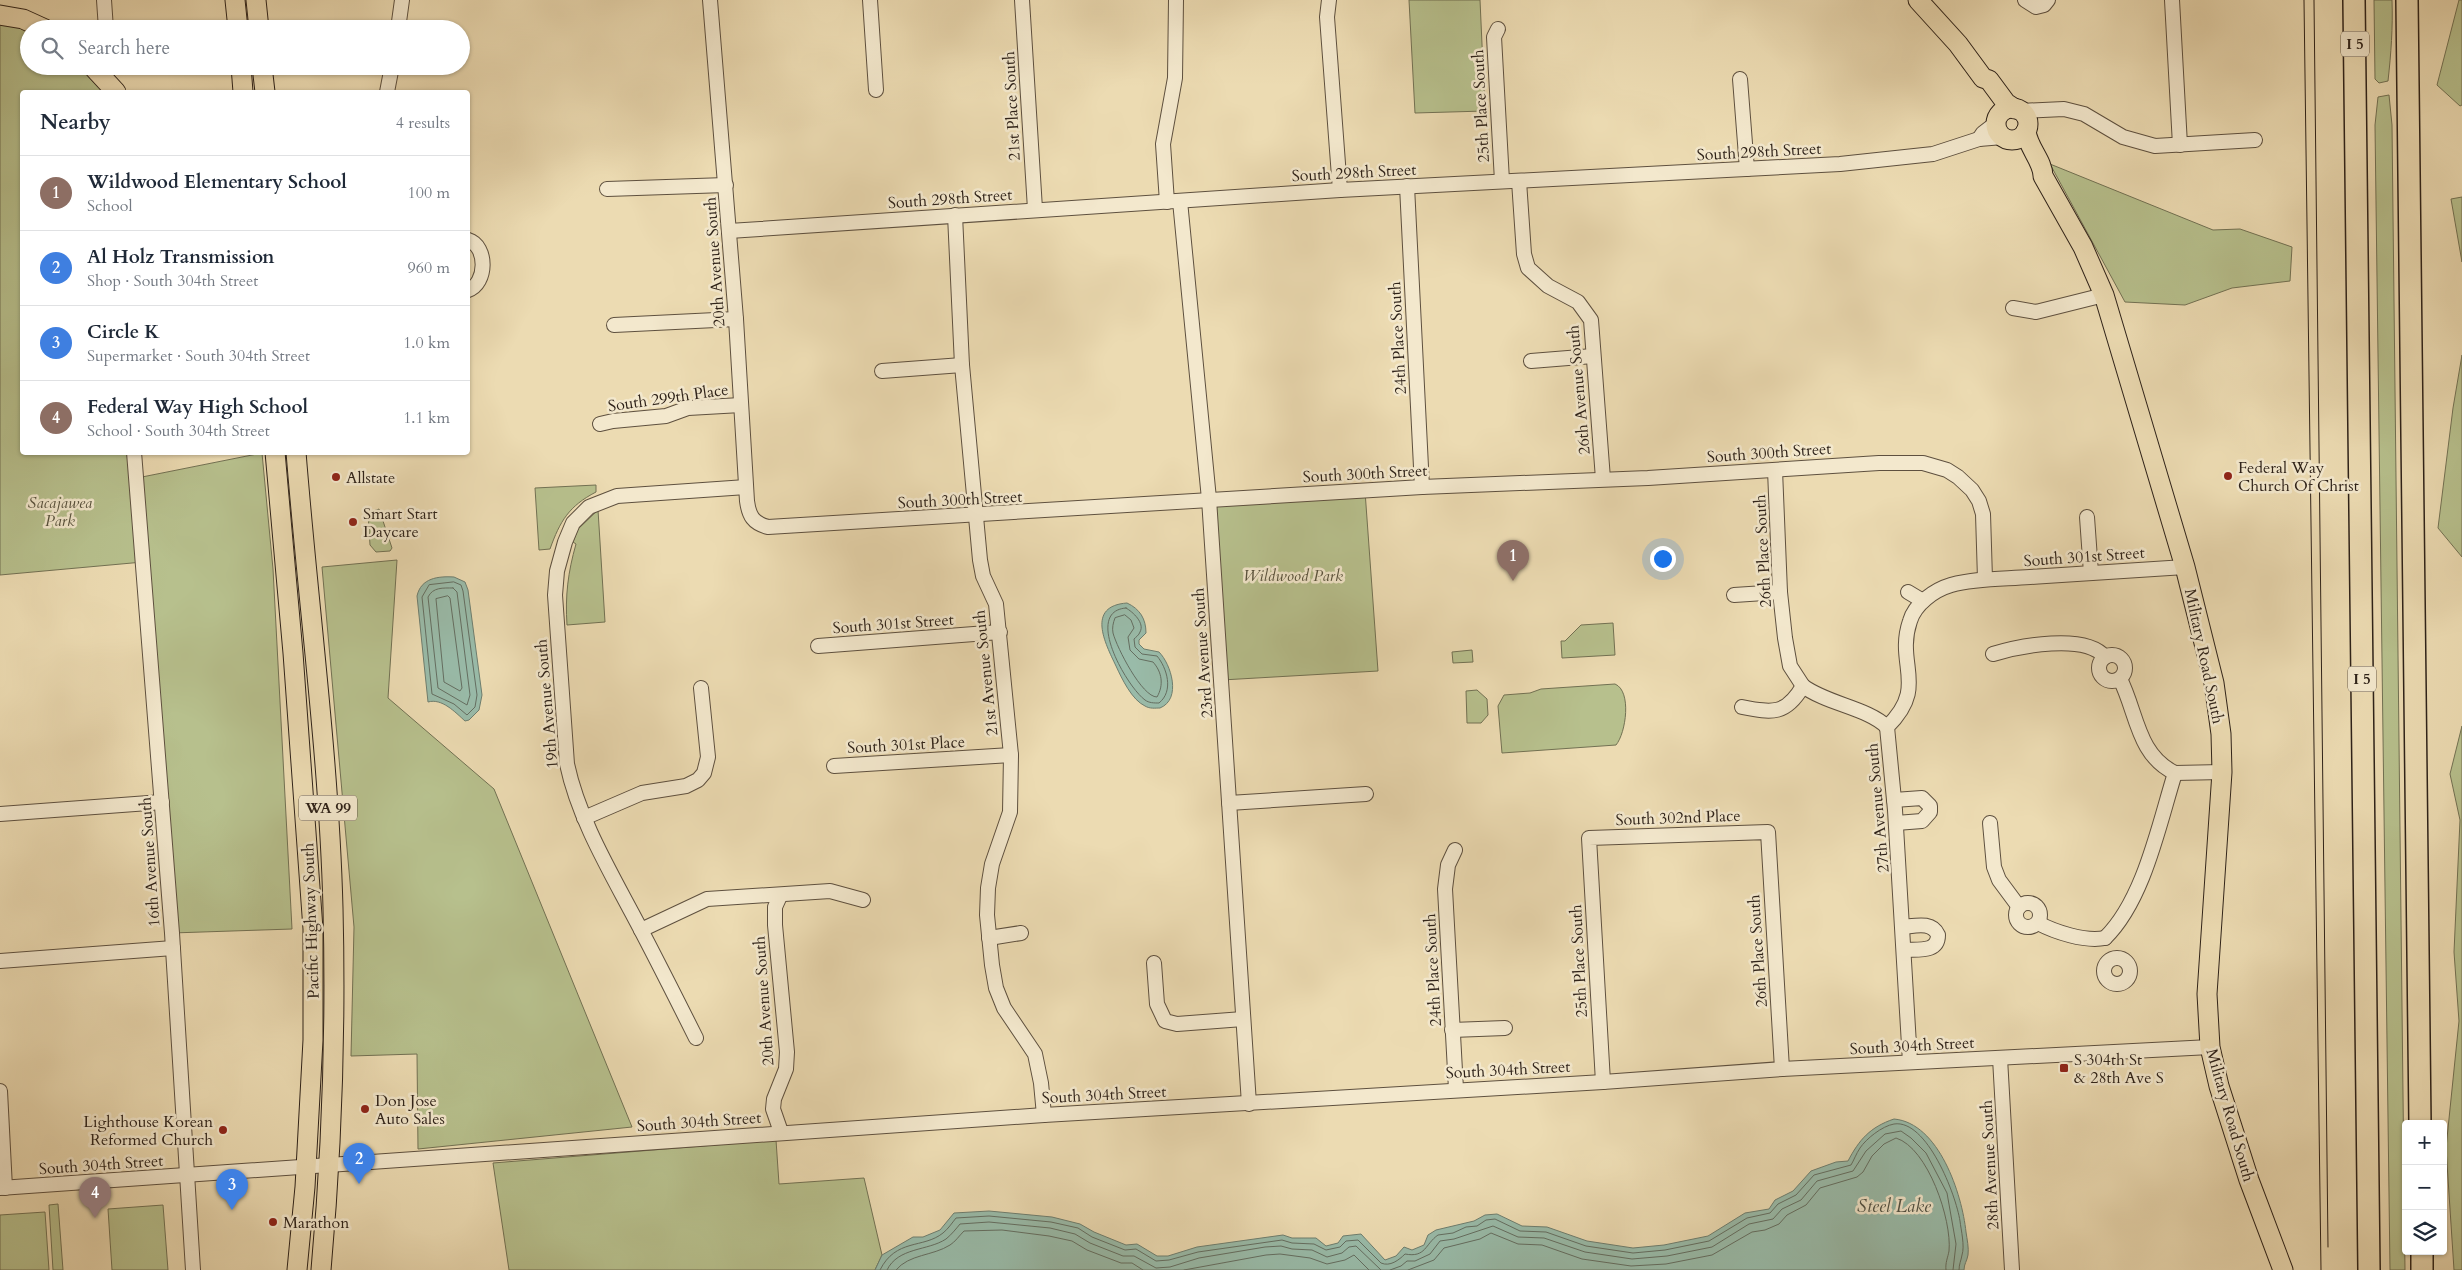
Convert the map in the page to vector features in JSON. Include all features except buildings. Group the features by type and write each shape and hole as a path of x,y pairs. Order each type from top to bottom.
{"highway":[{"name":"I 5","path":"2354,0 2369,1270"},
{"path":"2407,0 2420,1120"},
{"path":"2422,1255 2422,1270"}],"main road":[{"path":"235,0 237,20"},
{"path":"256,0 258,20"},
{"name":"Military Road South","path":"1927,3 1982,78 1982,85 1994,102 2001,129 2018,146 2035,172 2043,176"},
{"path":"0,16 25,20"},
{"path":"100,75 112,90"},
{"path":"242,75 243,90"},
{"path":"263,75 265,90"},
{"name":"Military Road South","path":"1982,78 1989,80 2006,103 2022,119 2031,150 2043,168 2043,176 2083,247 2104,295 2185,567 2214,684 2221,734 2222,772 2207,994 2210,1047 2222,1094 2249,1180 2284,1270"},
{"path":"2003,110 2022,119 2018,138 2001,129 2003,110"},
{"name":"Pacific Highway South","path":"275,455 293,653 313,929 313,1040 306,1167 297,1270"},
{"name":"Pacific Highway South","path":"298,455 324,753 333,907 334,1053 330,1165 321,1270"}],"street":[{"path":"104,0 105,20"},
{"path":"399,20 402,0"},
{"name":"20th Avenue South","path":"710,0 736,319 746,487 749,513 753,520"},
{"path":"870,0 876,90"},
{"name":"21st Place South","path":"1022,0 1035,209"},
{"name":"23rd Avenue South","path":"1176,0 1176,78 1163,144 1174,201 1208,500 1249,1104"},
{"path":"1329,0 1327,17 1340,190"},
{"path":"2025,0 2036,7 2044,5 2048,0"},
{"path":"2172,0 2180,146"},
{"name":"25th Place South","path":"1498,29 1494,37 1502,182"},
{"path":"110,75 112,90"},
{"path":"387,90 390,75"},
{"path":"1740,79 1747,169"},
{"path":"2022,119 2042,111 2064,109 2084,114 2124,137 2145,145 2180,146 2255,140"},
{"name":"South 298th Street","path":"729,231 1340,190 1747,169 1913,158 1947,151 1979,139 1983,133 2001,129"},
{"name":"26th Avenue South","path":"1519,181 1524,254 1528,268 1548,286 1578,302 1592,320 1603,479"},
{"path":"607,189 726,185"},
{"name":"24th Place South","path":"1407,186 1422,487"},
{"name":"21st Avenue South","path":"955,215 962,365 976,516 983,576 996,604 1011,755 1010,812 992,864 988,888 988,938 999,997 1008,1017 1031,1046 1037,1063 1044,1115"},
{"path":"470,241 477,245 480,250 482,277 474,288 470,289"},
{"path":"2013,308 2036,312 2104,295"},
{"path":"614,325 736,319"},
{"path":"1532,361 1593,356"},
{"path":"882,371 962,365"},
{"name":"South 299th Place","path":"600,424 666,416 688,408 740,404"},
{"name":"16th Avenue South","path":"134,455 173,948 193,1270"},
{"name":"South 300th Street","path":"753,520 768,527 976,516 1422,487 1775,470 1879,463 1923,463 1947,470 1972,490 1983,514 1985,579"},
{"name":"26th Place South","path":"1775,470 1780,592 1789,660 1793,671 1803,686"},
{"name":"19th Avenue South","path":"696,1038 584,818 571,784 567,764 555,594 557,570 573,523 589,507 617,496 746,487"},
{"path":"2088,517 2091,573"},
{"name":"South 301st Street","path":"1985,579 2185,567"},
{"name":"27th Avenue South","path":"1910,1062 1903,927 1888,727 1906,705 1910,692 1907,631 1912,614 1923,601 1950,585 1985,579"},
{"path":"1734,595 1780,592"},
{"path":"1908,592 1923,601"},
{"name":"South 301st Street","path":"818,646 1000,632"},
{"path":"1993,654 2026,646 2068,644 2089,646 2105,657 2114,655 2122,659 2126,667 2120,679 2146,745 2161,764 2176,773 2222,772"},
{"path":"1742,707 1766,711 1785,708 1791,704 1803,686 1828,700 1878,720 1888,727"},
{"path":"584,818 642,793 686,786 698,780 704,773 708,757 700,688"},
{"name":"South 301st Place","path":"834,766 1011,755"},
{"path":"1990,822 1994,867 1999,880 2019,906 2015,916 2019,924 2026,928 2038,923 2052,929 2090,938 2105,938 2120,921 2139,883 2176,773"},
{"path":"1229,803 1366,794"},
{"path":"1894,800 1922,798 1930,806 1927,818 1922,821 1896,823"},
{"path":"0,814 162,802"},
{"name":"26th Place South","path":"1768,832 1782,1069"},
{"name":"South 302nd Place","path":"1589,838 1768,832"},
{"name":"25th Place South","path":"1589,838 1603,1082"},
{"name":"24th Place South","path":"1455,850 1448,865 1445,884 1456,1089"},
{"path":"641,930 707,899 780,896 794,892 830,891 863,900"},
{"name":"20th Avenue South","path":"780,896 775,907 775,925 787,1052 786,1069 774,1099 773,1109 781,1132"},
{"path":"1903,927 1927,925 1934,928 1938,935 1937,943 1931,948 1904,950"},
{"path":"988,938 1021,933"},
{"path":"2105,938 2113,959"},
{"path":"0,962 173,948"},
{"path":"1154,964 1157,1004 1165,1021 1176,1024 1243,1019"},
{"path":"1452,1030 1505,1028"},
{"name":"South 304th Street","path":"3,1188 1044,1115 1249,1104 1456,1089 1603,1082 1782,1069 2210,1047"},
{"name":"28th Avenue South","path":"2000,1058 2012,1270"},
{"path":"0,1091 3,1188"}],"green space":[{"path":"1409,0 1480,0 1485,111 1415,113"},
{"path":"2374,0 2392,0 2392,41 2388,81 2379,83 2375,79"},
{"path":"2459,0 2462,0 2462,105 2460,106 2437,85"},
{"name":"Sacajawea Park","path":"0,15 20,25 20,75 98,75 109,90 20,90 20,455 134,455 137,478 252,455 262,455 273,569 292,929 172,933 143,562 0,575"},
{"path":"2389,95 2392,125 2403,1120 2402,1255 2405,1255 2405,1270 2390,1270 2375,125 2378,97"},
{"path":"2050,164 2213,230 2240,229 2292,247 2290,281 2232,288 2185,305 2125,302"},
{"path":"2462,197 2462,262 2451,199"},
{"path":"2462,355 2462,557 2438,528 2453,408"},
{"path":"596,485 596,492 579,503 567,515 550,549 539,550 535,488"},
{"name":"Wildwood Park","path":"1365,491 1378,671 1222,680 1209,499"},
{"path":"379,509 392,548 390,551 376,552 370,545 368,513"},
{"path":"598,510 605,622 567,625 566,604 568,584 576,544 573,542 578,529"},
{"path":"397,560 388,698 494,789 632,1127 418,1149 417,1054 351,1056 354,927 322,567"},
{"path":"1613,623 1615,655 1562,658 1561,641 1565,641 1581,625"},
{"path":"1472,650 1473,662 1453,663 1452,652"},
{"path":"1615,684 1624,695 1626,713 1620,739 1616,745 1502,753 1498,706 1504,695 1530,693 1541,689"},
{"path":"1477,690 1487,699 1488,715 1481,723 1467,723 1466,691"},
{"path":"2462,726 2462,1270 2454,1270 2447,1163 2447,1138 2459,1021 2454,952 2460,820 2450,774"},
{"path":"776,1140 779,1184 864,1178 882,1255 875,1270 509,1270 493,1163"},
{"path":"58,1204 63,1270 53,1270 49,1205"},
{"path":"163,1205 168,1270 112,1270 108,1209"},
{"path":"45,1212 49,1270 0,1270 0,1215"}],"water":[{"path":"454,577 465,582 468,590 482,695 479,710 469,720 465,721 443,704 433,701 428,702 417,596 422,585 431,579"},
{"path":"1127,603 1139,611 1145,623 1146,633 1139,640 1139,644 1144,649 1159,652 1170,673 1173,689 1171,697 1167,704 1160,708 1147,707 1136,699 1124,683 1107,647 1102,627 1106,611 1114,606"},
{"name":"Steel Lake","path":"1894,1119 1910,1123 1924,1133 1936,1146 1945,1163 1964,1216 1968,1255 1964,1270 875,1270 882,1255 913,1237 923,1237 940,1230 954,1213 989,1211 1052,1217 1080,1224 1126,1245 1137,1244 1157,1256 1168,1256 1197,1247 1283,1235 1292,1238 1316,1238 1326,1246 1338,1243 1343,1236 1361,1234 1385,1260 1396,1256 1404,1247 1412,1250 1424,1245 1428,1235 1436,1230 1474,1221 1485,1215 1497,1214 1522,1226 1547,1227 1587,1241 1633,1248 1664,1245 1708,1236 1745,1213 1769,1209 1775,1200 1793,1191 1811,1171 1836,1162 1848,1161 1866,1135 1878,1126"}],"tram line":[{"path":"2304,0 2321,1270"},
{"path":"2314,0 2328,1247"}],"place":[{"name":"Federal Way Church Of Christ","path":"2228,476"},
{"name":"Allstate","path":"336,477"},
{"name":"Smart Start Daycare","path":"353,522"},
{"name":"Wildwood Elementary School","path":"1513,581"},
{"name":"S 304th St & 28th Ave S","path":"2064,1068"},
{"name":"Don Jose Auto Sales","path":"365,1109"},
{"name":"Lighthouse Korean Reformed Church","path":"223,1130"},
{"name":"Al Holz Transmission","path":"359,1184"},
{"name":"Circle K","path":"232,1210"},
{"name":"Federal Way High School","path":"95,1218"},
{"name":"Marathon","path":"273,1222"}]}
